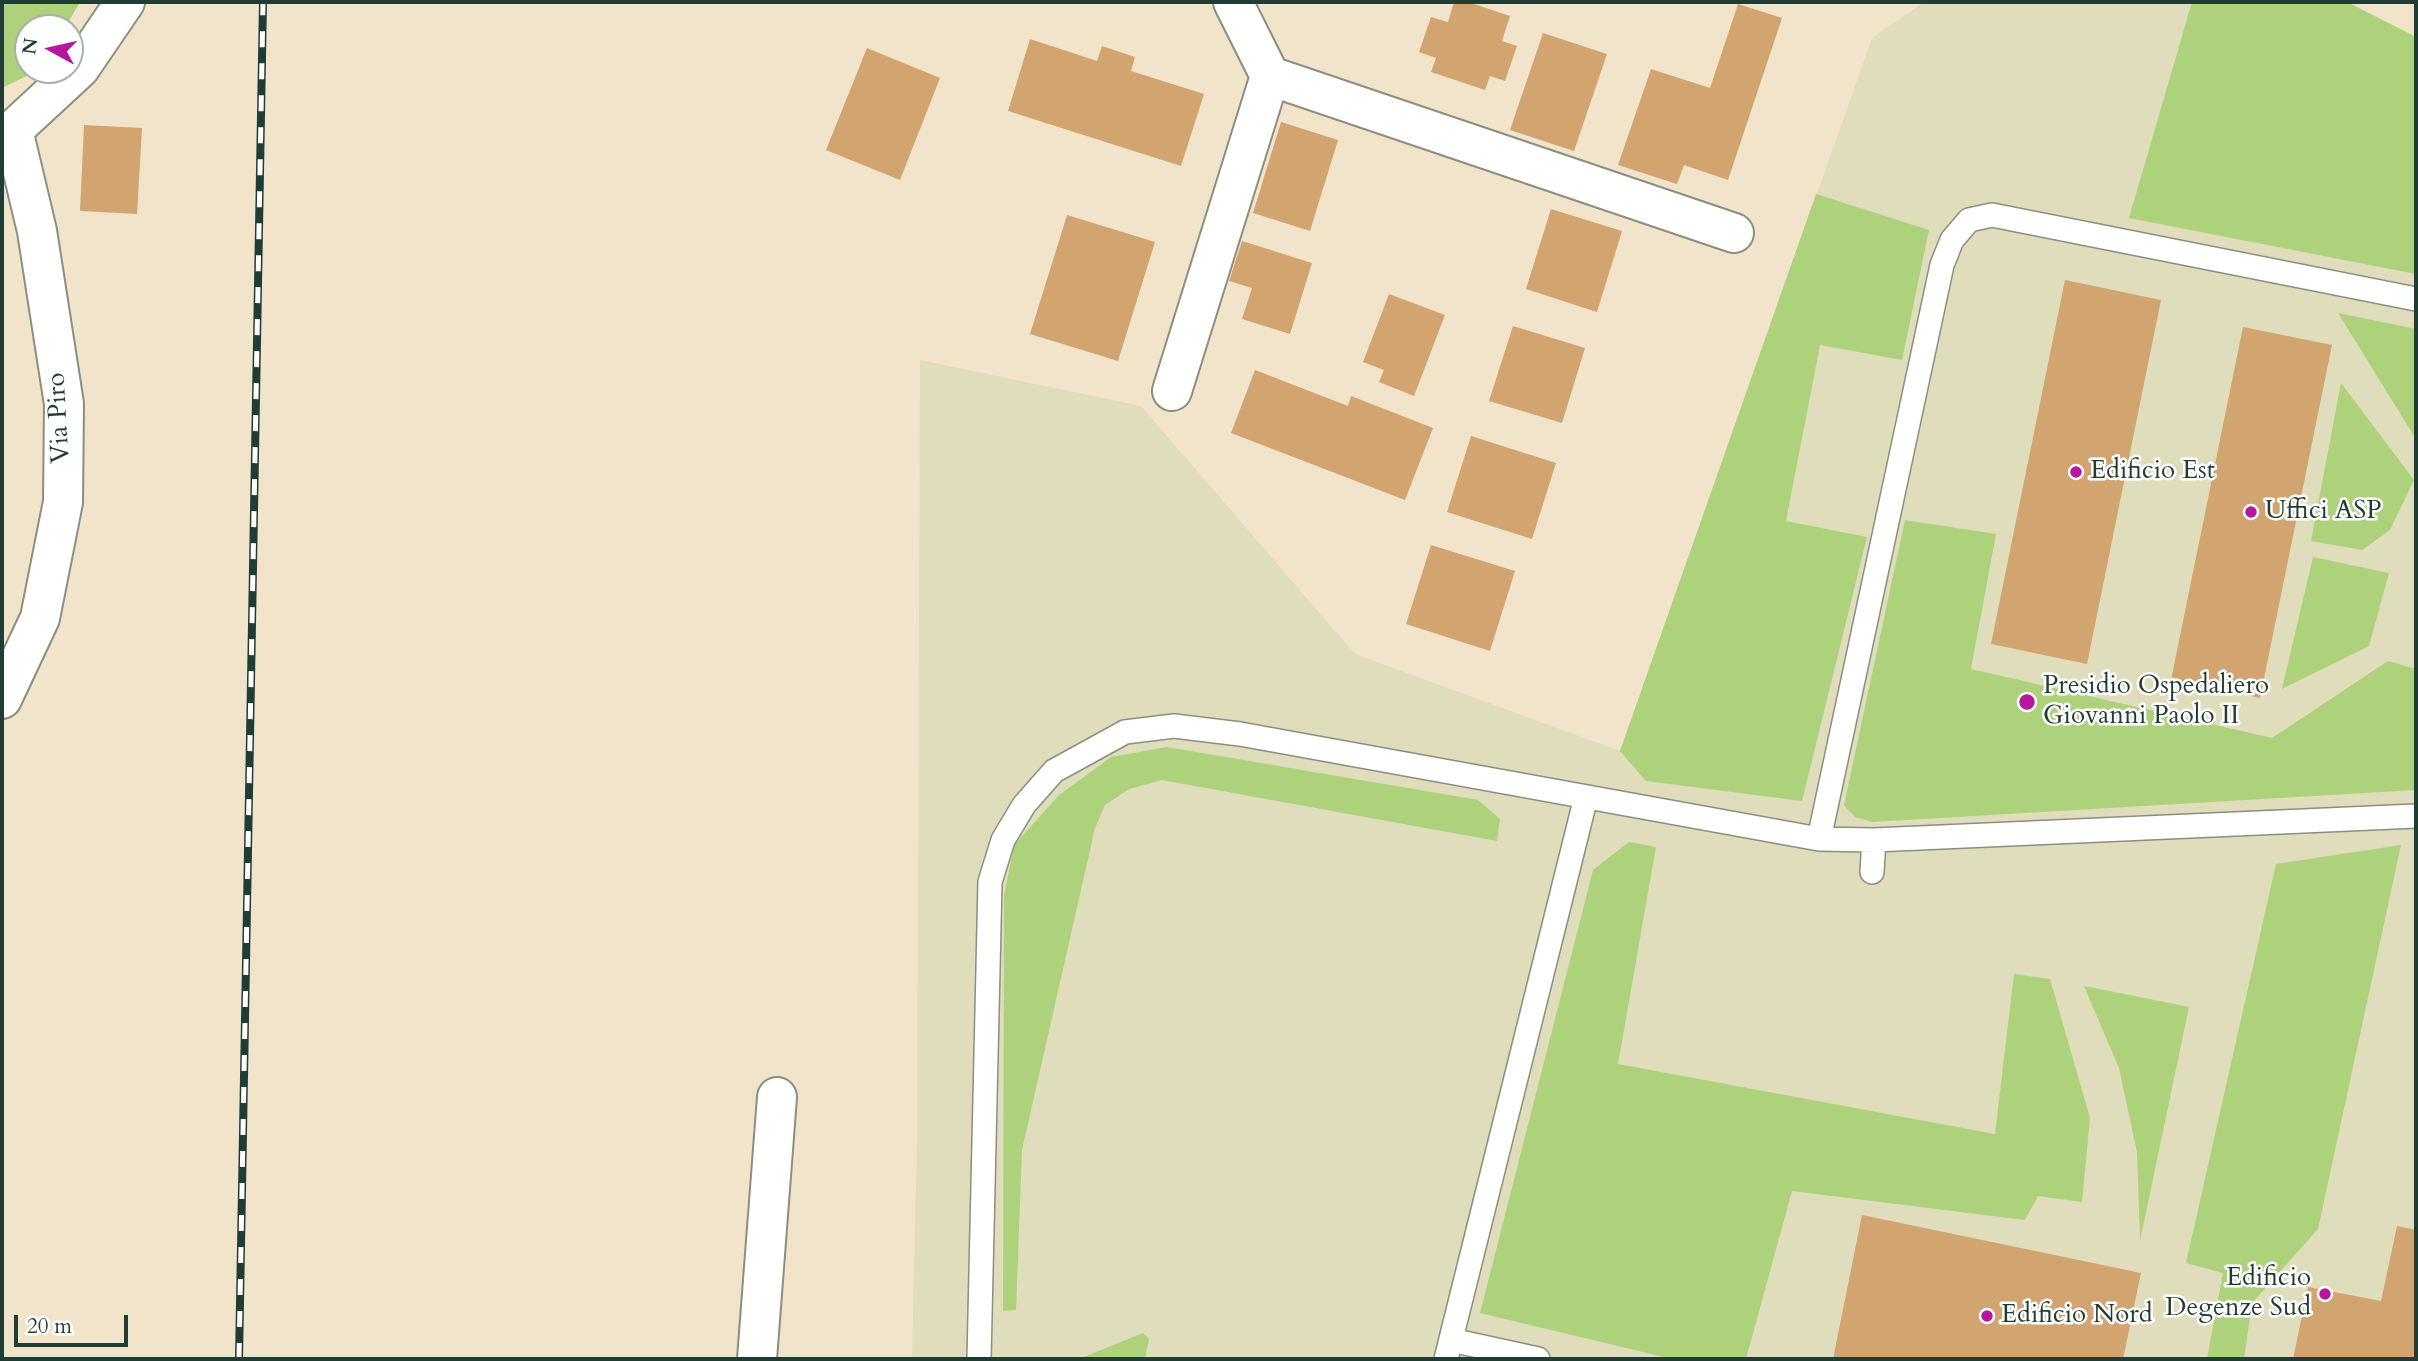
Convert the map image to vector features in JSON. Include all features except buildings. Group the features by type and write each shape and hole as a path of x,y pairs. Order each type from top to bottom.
{"street":[{"path":"7,129 80,68 125,2"},
{"path":"1172,391 1270,76 1233,2"},
{"path":"1270,76 1734,233"},
{"name":"Via Piro","path":"2,699 40,618 63,502 64,404 37,231 7,129"},
{"path":"757,1359 777,1097"}],"lane":[{"path":"1819,839 1942,265 1952,240 1969,220 1992,215 2416,299"},
{"path":"979,1359 990,882 1003,841 1024,805 1054,771 1125,732 1174,726 1240,734 1819,839 1874,840 2416,816"},
{"path":"1538,1359 1448,1349 1587,797"},
{"path":"1872,872 1874,840"}],"shaded area":[{"name":"Presidio Ospedaliero Giovanni Paolo II","path":"1924,2 2347,2 2416,37 2416,1359 912,1359 917,1142 920,360 1141,406 1355,654 1620,751 1872,38"}],"green space":[{"path":"2,2 80,2 73,14 14,14 14,82 2,88"},
{"path":"2192,2 2347,2 2416,37 2416,274 2129,218"},
{"path":"1816,194 1929,230 1902,360 1820,345 1786,521 1867,537 1802,801 1646,781 1620,751"},
{"path":"2338,313 2416,329 2416,439"},
{"path":"2341,383 2414,480 2390,530 2362,550 2311,541"},
{"path":"1905,520 1996,534 1971,669 2272,738 2388,661 2416,669 2416,790 1872,822 1855,817 1844,805"},
{"path":"2313,557 2389,573 2369,646 2282,689"},
{"path":"1167,747 1478,800 1500,819 1497,841 1162,780 1129,789 1105,805 1095,828 1022,1150 1016,1310 1003,1311 1004,896 1014,845 1059,795 1111,757"},
{"path":"1629,842 1656,847 1618,1064 1995,1134 2014,974 2050,979 2090,1118 2082,1202 2038,1196 2025,1220 1792,1191 1746,1359 1672,1359 1480,1313 1593,870"},
{"path":"2401,845 2318,1229 2252,1303 2244,1359 2207,1359 2223,1273 2186,1263 2276,864"},
{"path":"2084,986 2189,1007 2140,1241 2137,1152 2119,1068"},
{"path":"1143,1333 1149,1339 1145,1359 1079,1359"}],"railway":[{"path":"239,1359 263,2"}],"place":[{"name":"Edificio Est","path":"2076,472"},
{"name":"Uffici ASP","path":"2251,512"},
{"name":"Presidio Ospedaliero Giovanni Paolo II","path":"2027,702"},
{"name":"Edificio Degenze Sud","path":"2325,1294"},
{"name":"Edificio Nord","path":"1987,1316"}]}
